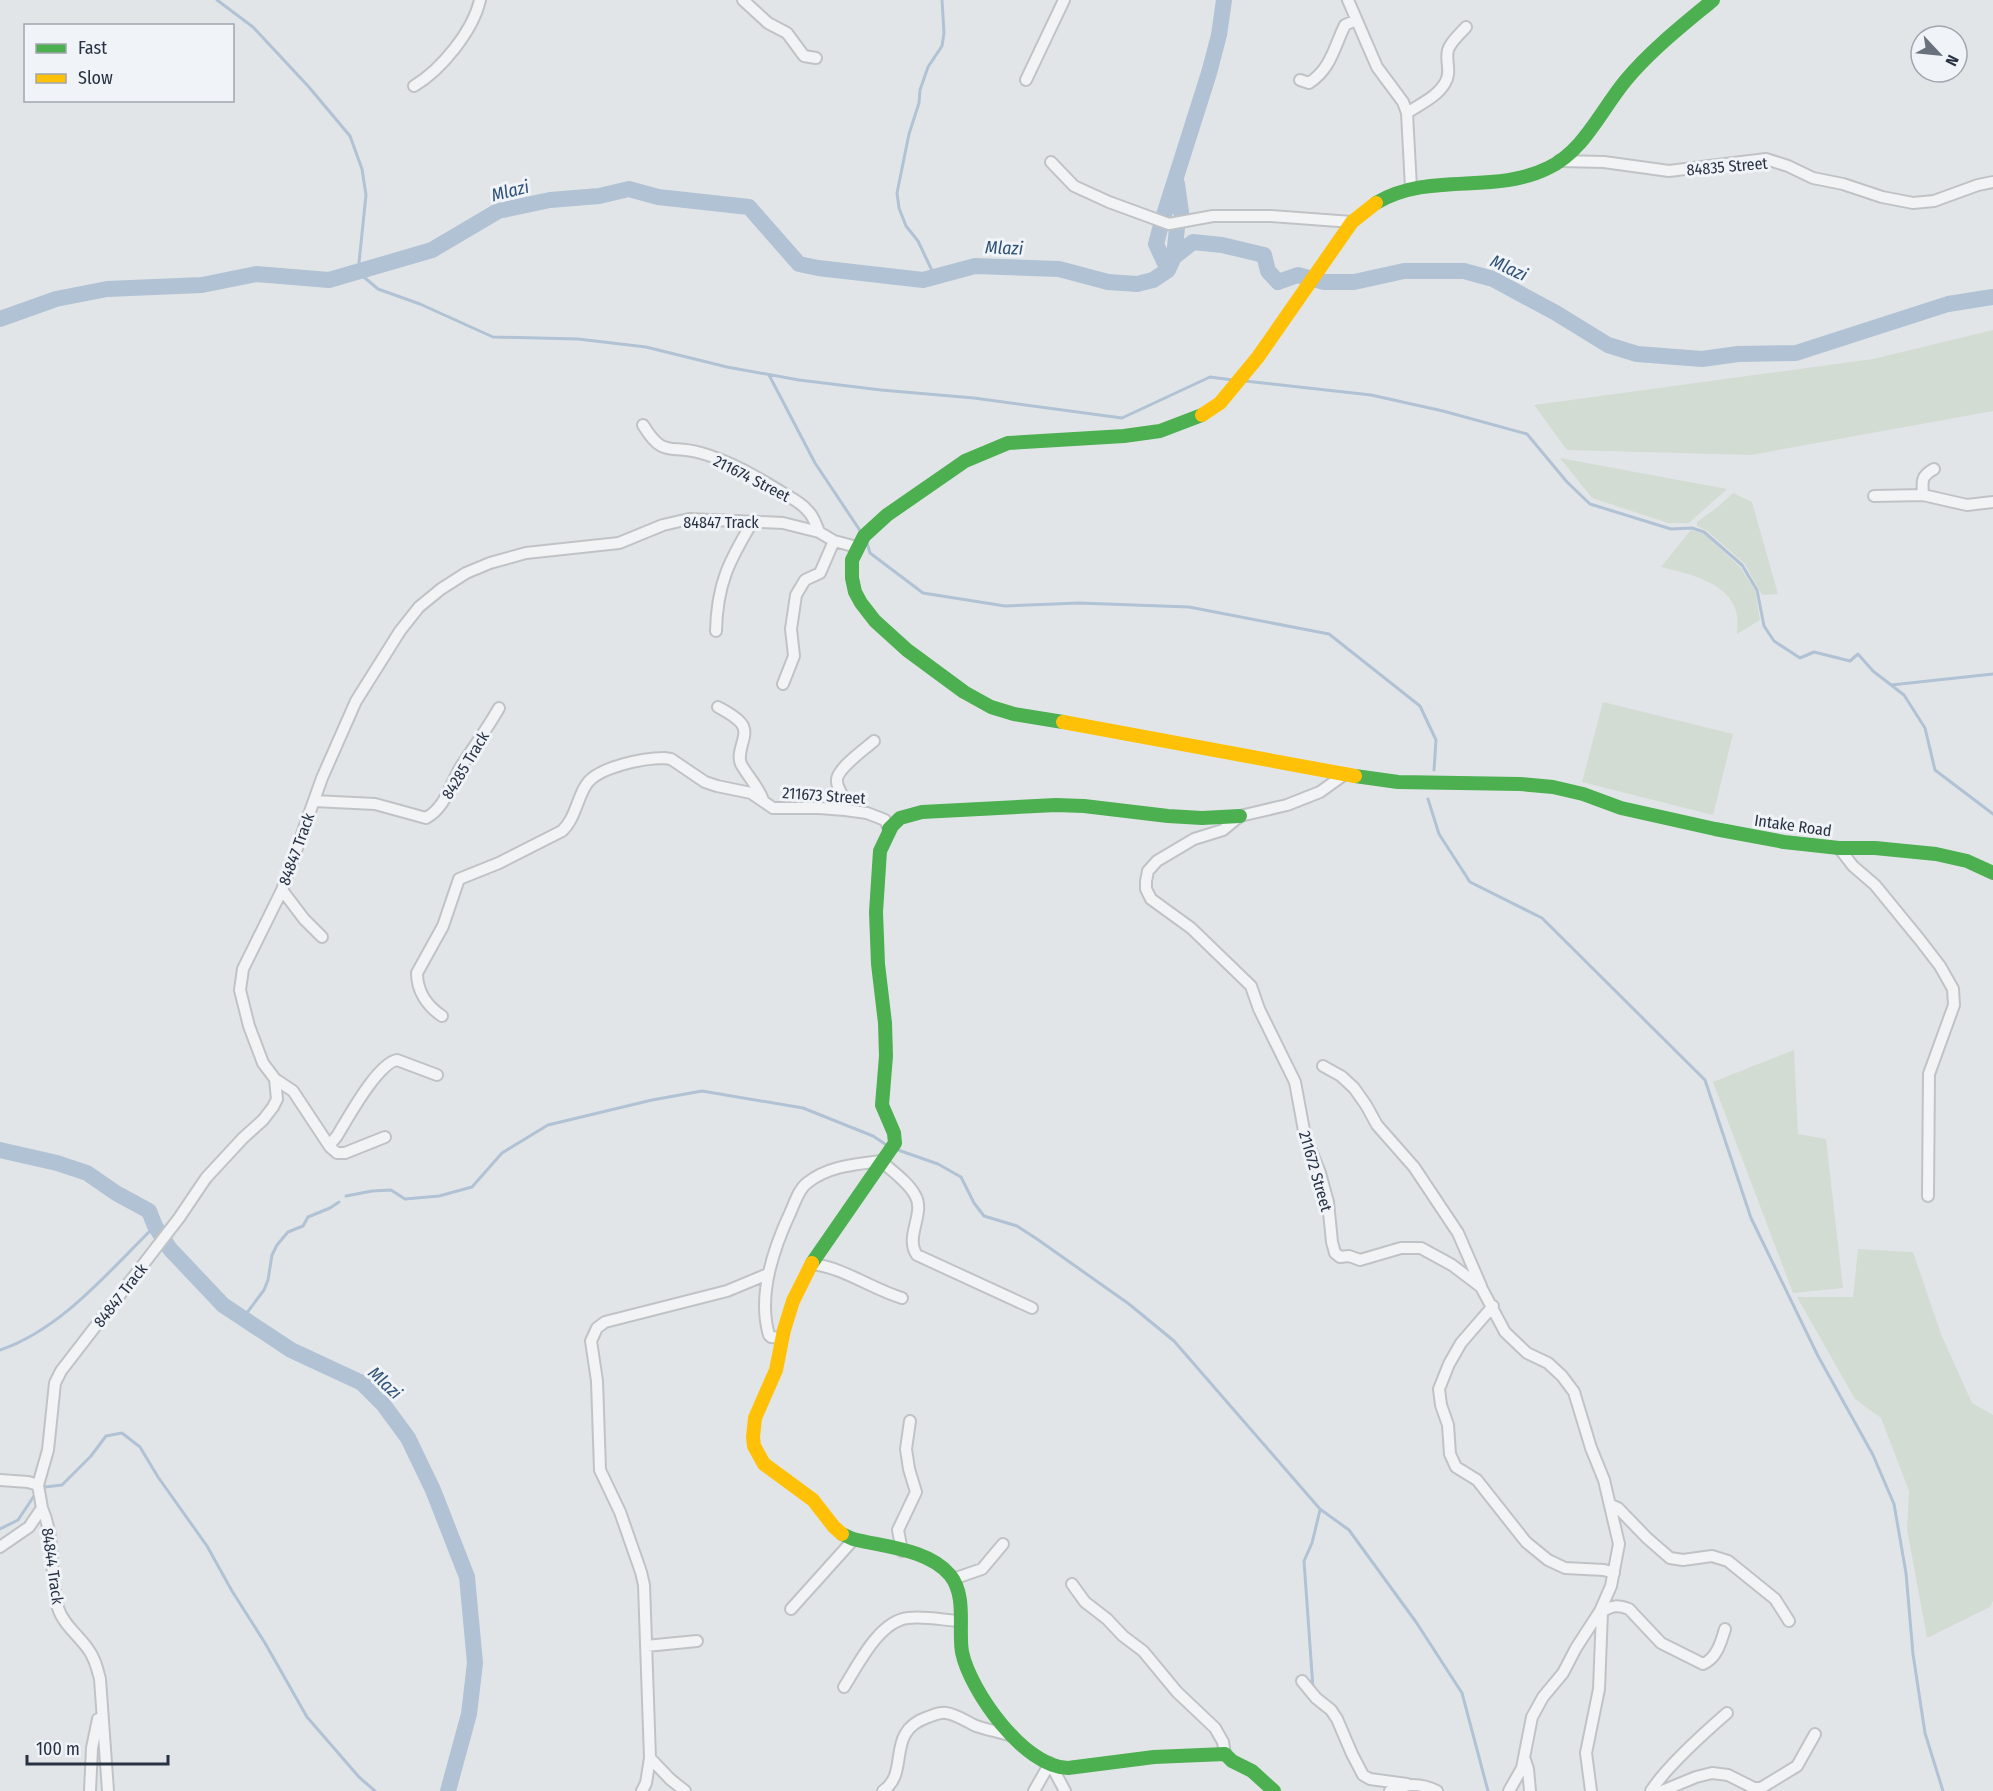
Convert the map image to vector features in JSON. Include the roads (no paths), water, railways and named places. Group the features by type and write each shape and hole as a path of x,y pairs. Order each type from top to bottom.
{"street":[{"path":"414,87 442,63 466,33 480,0"},
{"path":"743,0 768,23 787,33 804,56 816,58"},
{"path":"1026,80 1064,0"},
{"path":"1348,0 1377,67 1404,102 1407,113 1411,188"},
{"path":"857,548 864,536 887,515 944,474 986,451 1008,443 1124,436 1160,431 1198,417 1220,403 1258,357 1352,222 1376,203 1390,195 1411,188 1518,178 1548,168 1559,161 1585,135 1636,69 1705,2"},
{"path":"1300,80 1309,83 1314,80 1331,60 1345,25 1356,20"},
{"path":"1407,113 1436,94 1445,84 1449,73 1448,50 1451,43 1466,27"},
{"name":"84835 Street","path":"1559,161 1604,162 1669,171 1766,159 1813,178 1913,203 1934,201 1993,182"},
{"path":"1051,162 1074,186 1109,202 1170,224 1213,216 1271,216 1352,222"},
{"name":"211674 Street","path":"643,425 656,444 664,448 699,452 752,475 778,490 804,506 811,514 819,532"},
{"path":"1923,495 1923,477 1934,469"},
{"path":"1874,495 1923,495 1967,505 1993,502"},
{"name":"84847 Track","path":"38,1485 48,1450 55,1383 62,1371 179,1218 206,1178 263,1120 277,1099 276,1079 261,1057 249,1026 240,990 243,969 282,890 332,754 356,701 400,631 419,607 466,573 490,563 526,553 613,544 663,525 689,519 783,523 819,532 834,541 857,548"},
{"path":"716,632 717,601 721,586 730,561 753,521"},
{"path":"783,684 794,656 791,629 796,595 805,579 820,573 834,541"},
{"name":"Intake Road","path":"857,548 852,560 855,592 875,621 938,674 991,707 1023,716 1398,782 1520,784 1552,787 1588,796 1621,808 1715,829 1784,842 1936,854 1967,861 1993,873"},
{"path":"718,707 744,727 741,763 763,800"},
{"name":"84285 Track","path":"314,801 375,804 426,818 440,806 460,769 499,708"},
{"path":"838,809 846,801 837,782 839,774 874,741"},
{"name":"211673 Street","path":"442,1016 433,1010 424,998 416,981 417,973 443,926 459,879 499,863 558,834 569,824 587,784 593,778 618,766 656,758 671,759 705,782 751,793 773,808 838,809 867,813 885,820 889,829"},
{"path":"1225,1754 1180,1755 1068,1768 1056,1768 1037,1758 993,1713 969,1672 963,1655 958,1591 953,1579 937,1564 919,1556 845,1536 812,1499 760,1460 754,1447 753,1427 776,1371 782,1338 796,1294 835,1229 895,1143 896,1138 882,1105 886,1056 885,1023 878,964 876,912 880,851 891,828 889,829 900,818 922,812 1056,805 1202,818 1244,816 1287,805 1320,792 1345,774"},
{"name":"211672 Street","path":"1244,816 1223,830 1194,839 1157,861 1148,871 1146,889 1151,899 1191,928 1251,986 1259,1009 1294,1082 1305,1136 1328,1202 1335,1253 1340,1257 1349,1256 1360,1260 1401,1248 1421,1248 1452,1265 1481,1287 1505,1332 1527,1353 1548,1363 1574,1392 1582,1422 1604,1480 1619,1544 1611,1586 1601,1612"},
{"path":"1839,848 1853,866 1875,885 1920,940 1940,966 1953,989 1954,1005 1933,1060 1927,1085 1928,1196"},
{"path":"282,890 304,919 322,937"},
{"path":"327,1142 332,1142 337,1136 375,1077 391,1061 397,1059 437,1075"},
{"path":"1323,1066 1341,1076 1354,1088 1377,1125 1414,1167 1458,1233 1481,1287"},
{"path":"276,1079 293,1091 334,1151 340,1154 385,1137"},
{"path":"782,1338 771,1337 767,1332 768,1274 779,1236 804,1185 831,1170 881,1161"},
{"path":"881,1161 912,1190 918,1200 913,1246 917,1255 1032,1308"},
{"path":"813,1264 825,1266 902,1298"},
{"path":"642,1791 651,1758 643,1578 620,1512 600,1470 593,1334 605,1322 727,1291 768,1274"},
{"path":"1492,1306 1461,1343 1439,1389 1441,1405 1448,1425 1450,1454 1456,1467 1477,1480 1526,1542 1548,1560 1565,1568 1604,1570 1614,1573"},
{"path":"902,1551 898,1530 915,1492 906,1449 910,1421"},
{"path":"0,1480 38,1485"},
{"name":"84844 Track","path":"38,1485 49,1529 55,1594 59,1611 89,1650 96,1662 100,1679 108,1791"},
{"path":"1611,1505 1618,1508 1670,1558 1683,1560 1712,1556 1728,1561 1776,1599 1789,1621"},
{"path":"0,1547 29,1527 42,1508"},
{"path":"791,1609 854,1539"},
{"path":"953,1579 982,1569 1003,1544"},
{"path":"1072,1584 1085,1602 1143,1651 1177,1692 1215,1728 1223,1742 1225,1754 1232,1761 1252,1771 1274,1791"},
{"path":"1509,1791 1520,1774 1525,1760 1528,1730 1532,1717 1601,1612 1616,1605 1629,1609 1661,1643 1703,1664 1711,1660 1716,1653 1725,1629"},
{"path":"1591,1791 1587,1753 1599,1689 1601,1612"},
{"path":"844,1688 866,1650 885,1630 900,1620 909,1618 959,1621"},
{"path":"646,1646 697,1641"},
{"path":"1302,1681 1337,1719 1363,1775 1370,1779 1418,1784 1437,1791"},
{"path":"90,1791 92,1748 101,1707"},
{"path":"883,1791 892,1784 895,1778 898,1754 907,1730 919,1720 940,1713 950,1713 978,1726 1013,1736"},
{"path":"1652,1791 1671,1766 1727,1713"},
{"path":"1662,1791 1712,1773 1728,1775 1754,1788 1761,1788 1797,1766 1815,1734"},
{"path":"651,1758 670,1779 685,1791"},
{"path":"1525,1760 1530,1791"},
{"path":"1034,1791 1050,1763"},
{"path":"1050,1763 1065,1791"},
{"path":"1390,1791 1407,1784"}],"waterway":[{"path":"217,0 253,27 308,86 350,136 362,169 366,195 358,272 378,289 420,304 493,337 578,339 646,347 727,367 799,380 974,398 1122,418 1210,377 1233,380"},
{"path":"935,277 918,241 906,226 899,208 897,193 909,134 919,103 920,90 928,67 942,46 944,33 942,0"},
{"path":"1163,218 1209,73 1219,35 1224,0"},
{"path":"1177,184 1181,212"},
{"name":"Mlazi","path":"0,319 56,299 107,289 202,285 256,274 329,280 432,250 498,211 550,200 599,196 629,189 658,197 749,207 799,264 923,280 975,266 1059,269 1108,282 1137,284 1153,280 1168,270 1174,257 1193,242 1222,245 1264,255 1268,271 1278,282 1298,275 1324,282 1354,282 1404,271 1464,271 1493,279 1556,313 1608,345 1637,354 1702,359 1738,354 1796,353 1948,304 1993,297"},
{"path":"1161,225 1156,244 1168,270"},
{"path":"1174,257 1177,228"},
{"path":"769,375 815,463 861,532"},
{"path":"1245,381 1371,395 1443,411 1527,434 1567,482 1590,504 1671,529 1692,528 1704,532 1742,565 1757,590 1764,626 1774,641 1800,658 1814,652 1850,661 1858,654 1873,671 1904,695 1925,728 1935,770 1993,814"},
{"path":"867,543 870,553 923,593 1005,606 1079,603 1189,607 1329,634 1420,706 1436,740 1434,770"},
{"path":"1891,685 1993,674"},
{"path":"1428,799 1439,834 1470,882 1542,918 1705,1080 1751,1218 1818,1356 1873,1455 1894,1504 1906,1573 1913,1654 1925,1733 1943,1791"},
{"path":"346,1196 391,1190 405,1199 439,1196 472,1187 502,1153 548,1125 652,1100 702,1091 803,1108 873,1136 888,1146"},
{"name":"Mlazi","path":"0,1150 57,1163 87,1173 116,1193 149,1211 155,1226 170,1249 223,1305 291,1350 362,1383 383,1404 408,1438 433,1490 467,1577 475,1663 469,1714 448,1791"},
{"path":"898,1150 938,1164 961,1177 974,1203 984,1216 1017,1226 1037,1239 1129,1304 1174,1341 1320,1509 1349,1530 1416,1622 1462,1693 1488,1791"},
{"path":"243,1318 264,1290 272,1255 277,1245 288,1232 303,1226 308,1217 339,1202"},
{"path":"0,1350 44,1328 64,1313 84,1297 155,1226"},
{"path":"45,1487 62,1485 91,1456 106,1436 122,1433 140,1447 158,1477 207,1546 307,1717 359,1777 375,1791"},
{"path":"0,1529 18,1520 36,1493"},
{"path":"1313,1688 1304,1561 1312,1543 1320,1510"}]}
